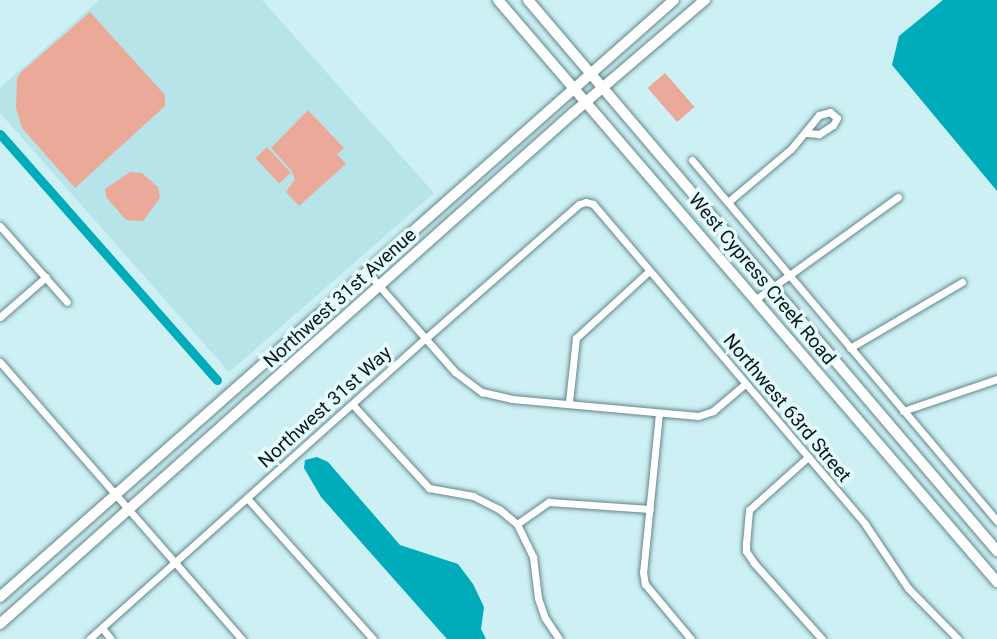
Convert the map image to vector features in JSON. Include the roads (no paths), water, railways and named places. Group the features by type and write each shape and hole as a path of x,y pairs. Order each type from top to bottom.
{"main road":[{"name":"West Cypress Creek Road","path":"498,0 997,582"},
{"name":"West Cypress Creek Road","path":"528,0 997,551"},
{"name":"Northwest 31st Avenue","path":"0,597 674,0"},
{"name":"Northwest 31st Avenue","path":"0,624 587,101 705,0"}],"street":[{"path":"728,202 807,133"},
{"path":"692,160 997,521"},
{"path":"756,299 898,197"},
{"name":"Northwest 63rd Street","path":"586,202 593,204 865,524 908,588 953,637"},
{"name":"Northwest 31st Way","path":"89,639 426,338 579,204 586,202"},
{"path":"0,226 67,302"},
{"path":"569,402 576,338 649,271"},
{"path":"368,273 455,372 482,392 512,399 706,415 746,384"},
{"path":"0,317 46,277"},
{"path":"850,348 962,282"},
{"path":"0,362 242,639"},
{"path":"904,411 997,379"},
{"path":"353,405 429,488 472,496 499,509 517,524 534,557 538,598 545,618 559,639"},
{"path":"659,413 645,584 691,639"},
{"path":"808,457 749,510 746,551 822,639"},
{"path":"247,498 373,639"},
{"path":"517,524 549,502 650,509"},
{"path":"102,628 111,639"}],"water":[{"path":"943,0 997,0 997,191 892,65 899,36"},
{"path":"317,457 328,462 400,545 458,564 473,584 484,607 481,629 486,639 447,639 321,497 304,468 305,460"}],"waterway":[{"path":"0,134 217,380"}]}
